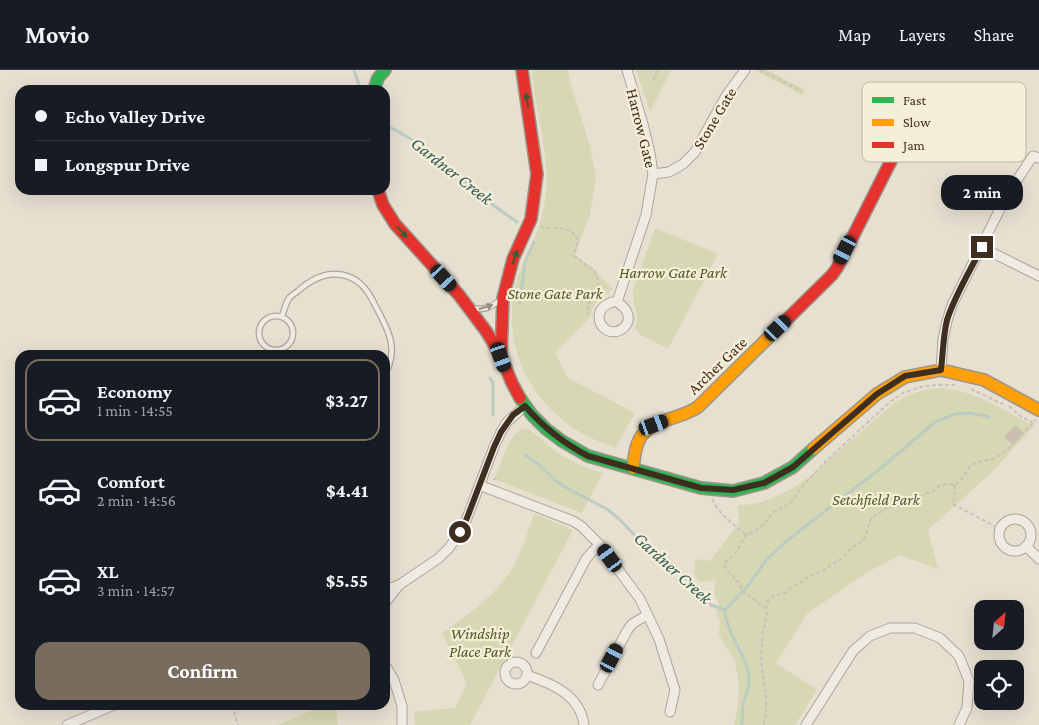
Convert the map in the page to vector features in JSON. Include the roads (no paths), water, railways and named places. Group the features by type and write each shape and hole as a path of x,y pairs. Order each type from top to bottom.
{"street":[{"path":"376,85 378,78 385,70"},
{"path":"501,357 503,298 514,259 531,220 537,174 522,70"},
{"name":"Harrow Gate","path":"617,302 646,215 654,174 643,124 626,70"},
{"name":"Stone Gate","path":"654,174 669,172 683,164 694,152 726,96 746,70"},
{"path":"941,370 943,339 952,305 1007,195 1036,157"},
{"name":"Archer Gate","path":"632,468 636,447 643,433 654,425 698,407 832,275 889,162"},
{"path":"380,195 383,204 397,226 481,323 501,357 506,372 525,406 555,436 588,456 701,488 733,490 764,483 793,467 877,394 905,376 941,370 984,380 1039,410"},
{"path":"982,247 1039,276"},
{"path":"617,302 624,306 628,311 629,317 628,323 624,328 613,332 602,326 599,314 606,304 617,302"},
{"path":"390,588 399,585 439,558 449,548 467,518 501,432 513,415 525,406"},
{"path":"479,485 572,521 581,526 600,545 640,599 659,639 675,690 670,712"},
{"path":"1016,519 1027,524 1031,535 1030,541 1026,546 1021,550 1015,551 1009,550 1004,546 1000,541 1001,528 1004,524 1016,519"},
{"path":"536,652 586,559 600,545"},
{"path":"1026,546 1039,559"},
{"path":"390,597 399,585"},
{"path":"598,686 627,631 632,624 647,615"},
{"path":"806,725 853,651 870,636 890,628 915,628 940,638 959,656 969,682 967,708 959,725"},
{"path":"390,673 402,706 402,725"},
{"path":"528,675 560,688 579,709 584,725"},
{"path":"67,725 102,710"}],"lane":[{"path":"282,316 289,299 317,277 336,274 347,276 365,288 386,325 390,336 392,354 390,364"},
{"path":"468,307 479,310 487,308 503,298"},
{"path":"274,315 282,316 292,326 292,340 280,350 266,348 258,336 258,328 267,317 274,315"}],"waterway":[{"name":"Gardner Creek","path":"354,70 359,85"},
{"name":"Gardner Creek","path":"390,127 416,142 429,156 517,222"},
{"name":"Gardner Creek","path":"520,303 525,262 534,242"},
{"name":"Gardner Creek","path":"490,378 493,383 493,415"},
{"path":"744,591 767,559 789,539 881,468 935,422 955,414 971,413 989,417"},
{"name":"Gardner Creek","path":"525,455 537,463 556,481 607,509 648,549 672,566 703,593 711,605 725,610 732,635 748,670 749,686 743,704 742,725"},
{"path":"725,610 742,592"}],"park label":[{"name":"Harrow Gate Park","path":"673,272"},
{"name":"Stone Gate Park","path":"555,293"},
{"name":"Setchfield Park","path":"876,499"},
{"name":"Windship Place Park","path":"480,642"}]}
